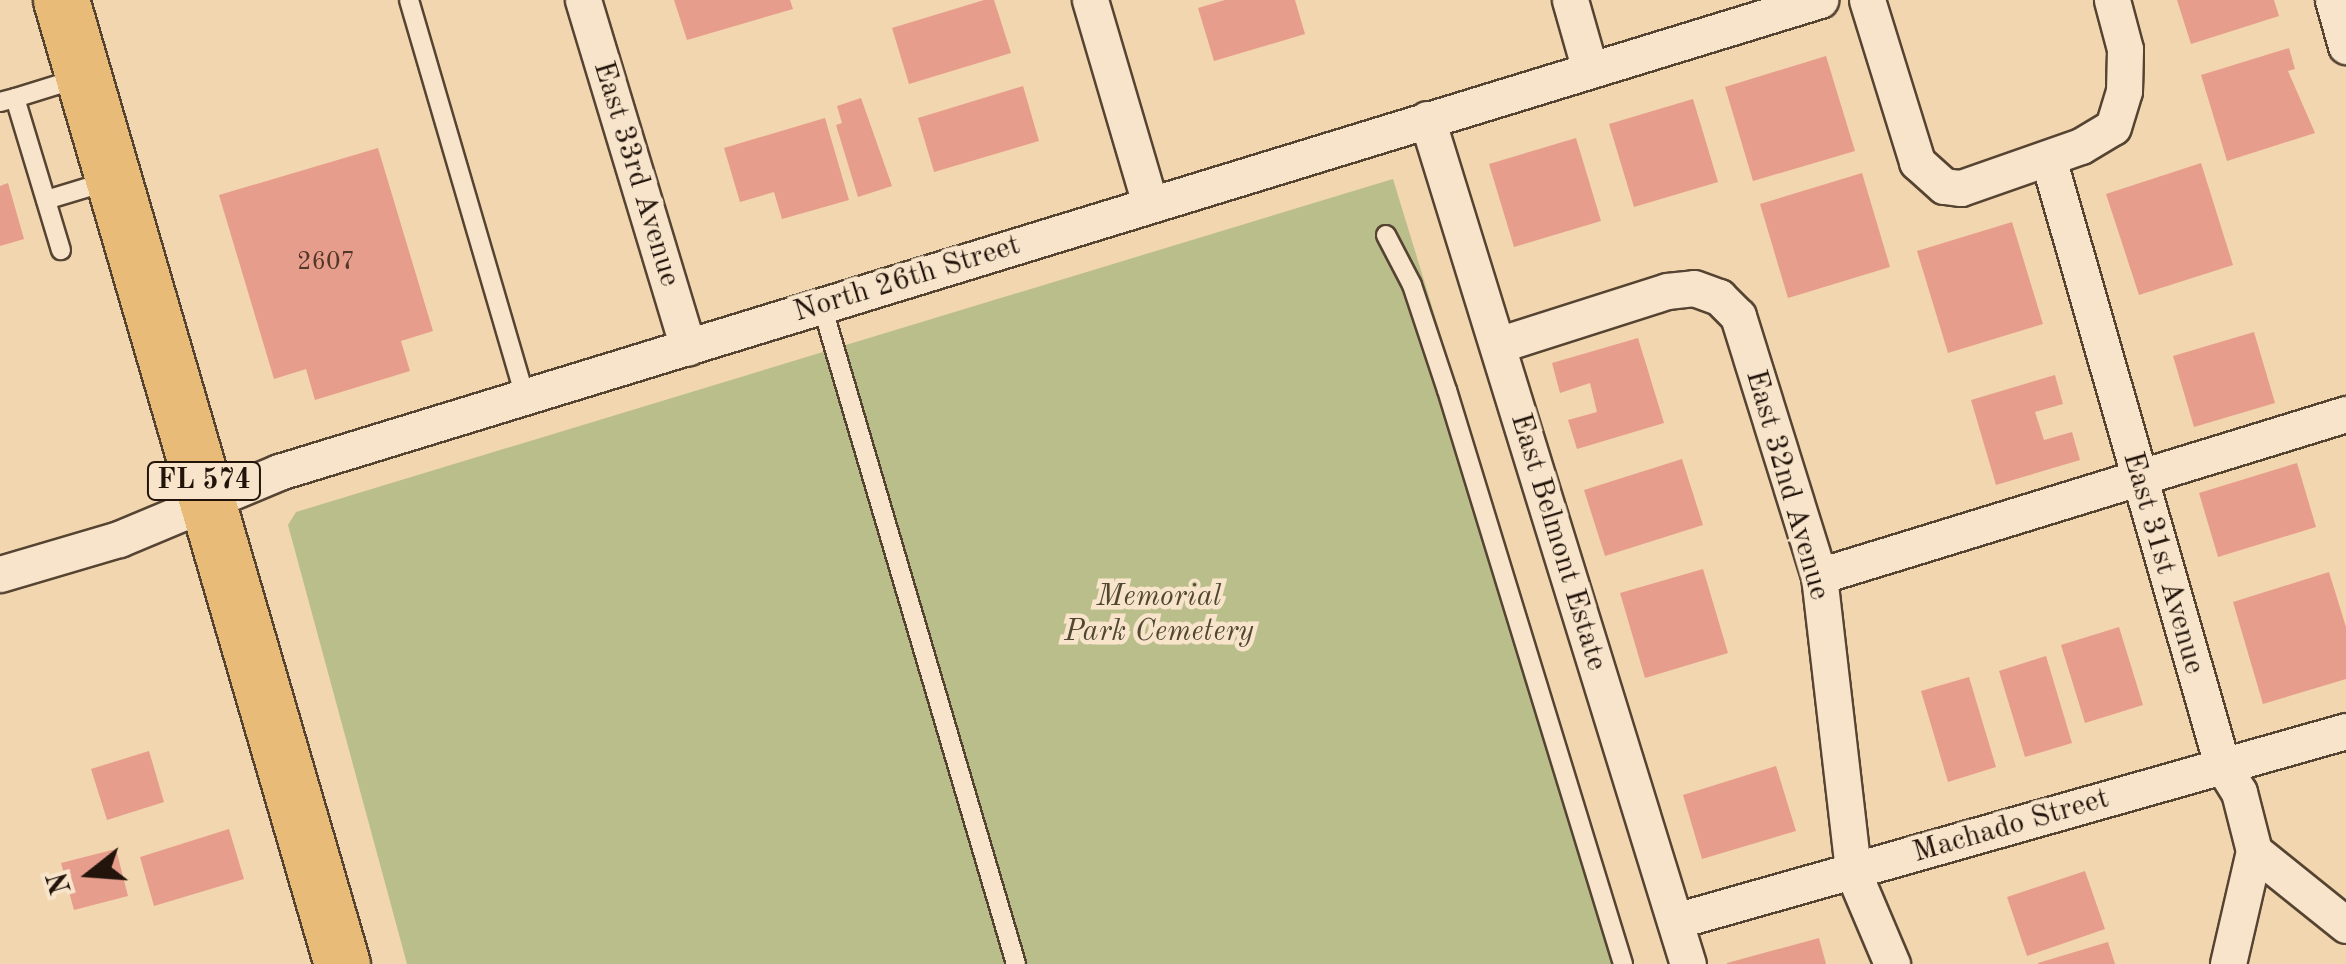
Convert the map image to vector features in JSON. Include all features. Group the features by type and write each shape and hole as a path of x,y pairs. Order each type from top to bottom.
{"main road":[{"name":"FL 574","path":"61,0 342,964"}],"street":[{"name":"East 33rd Avenue","path":"583,0 688,347"},
{"path":"1090,0 1150,204"},
{"path":"1570,0 1590,70"},
{"name":"North 26th Street","path":"0,574 119,539 279,472 1820,0"},
{"path":"1867,0 1917,162 1929,177 1961,188 2048,158 2113,127 2124,91 2125,49 2112,0"},
{"path":"2332,0 2346,46"},
{"name":"East Belmont Estate","path":"1427,120 1688,964"},
{"name":"East 31st Avenue","path":"2048,158 2222,765 2239,792 2254,851 2228,964"},
{"name":"East 32nd Avenue","path":"1498,345 1667,290 1694,288 1718,296 1738,316 1819,576 1853,872 1892,964"},
{"path":"1819,576 2346,414"},
{"name":"Machado Street","path":"1675,922 2346,730"},
{"path":"2254,851 2346,925"}],"lane":[{"path":"410,0 525,397"},
{"path":"62,250 7,100 83,77"},
{"path":"46,200 114,179"},
{"path":"1386,234 1412,285 1447,390 1623,964"},
{"path":"822,306 1016,964"}],"green space":[{"name":"Memorial Park Cemetery","path":"1393,179 1633,964 407,964 288,525 296,512"}],"building":[{"path":"674,0 790,0 793,9 687,40"},
{"path":"994,0 1011,53 909,84 892,28"},
{"path":"1225,0 1295,0 1305,34 1214,61 1198,8"},
{"path":"2177,0 2274,0 2279,16 2191,44"},
{"path":"2289,48 2295,69 2288,71 2315,133 2227,161 2201,75"},
{"path":"1826,56 1855,151 1753,181 1725,87"},
{"path":"1023,86 1039,141 934,172 918,118"},
{"path":"861,98 892,186 858,197 836,125 842,123 837,106"},
{"path":"1693,99 1718,182 1634,207 1609,124"},
{"path":"825,118 849,200 782,219 774,192 740,202 724,148"},
{"path":"1576,138 1601,221 1514,247 1489,164"},
{"path":"378,148 433,331 401,341 410,371 315,400 306,369 274,379 219,195"},
{"path":"2201,163 2233,265 2139,295 2106,194"},
{"path":"1862,173 1890,267 1788,298 1760,204"},
{"path":"8,183 24,239 0,246 0,186"},
{"path":"2012,222 2043,324 1948,353 1917,251"},
{"path":"2254,332 2275,403 2194,427 2173,356"},
{"path":"1638,338 1664,423 1577,449 1568,420 1597,412 1590,383 1560,393 1552,363"},
{"path":"2055,375 2063,404 2035,412 2044,440 2072,432 2080,460 1996,485 1971,400"},
{"path":"1682,459 1703,525 1605,556 1584,490"},
{"path":"2297,463 2316,527 2218,557 2199,493"},
{"path":"1703,569 1728,653 1645,678 1620,593"},
{"path":"2329,572 2346,627 2346,679 2263,704 2233,602"},
{"path":"2119,627 2143,705 2085,723 2061,645"},
{"path":"2046,656 2072,743 2025,757 1999,671"},
{"path":"1969,677 1996,767 1948,782 1921,691"},
{"path":"149,751 164,802 107,820 91,769"},
{"path":"1776,766 1796,831 1702,859 1683,795"},
{"path":"229,829 244,879 154,906 140,857"},
{"path":"116,849 128,896 74,910 61,863"},
{"path":"2085,871 2105,929 2027,956 2007,897"},
{"path":"1819,938 1826,964 1727,964 1727,963"},
{"path":"2108,942 2115,964 2038,964 2038,963"}]}
